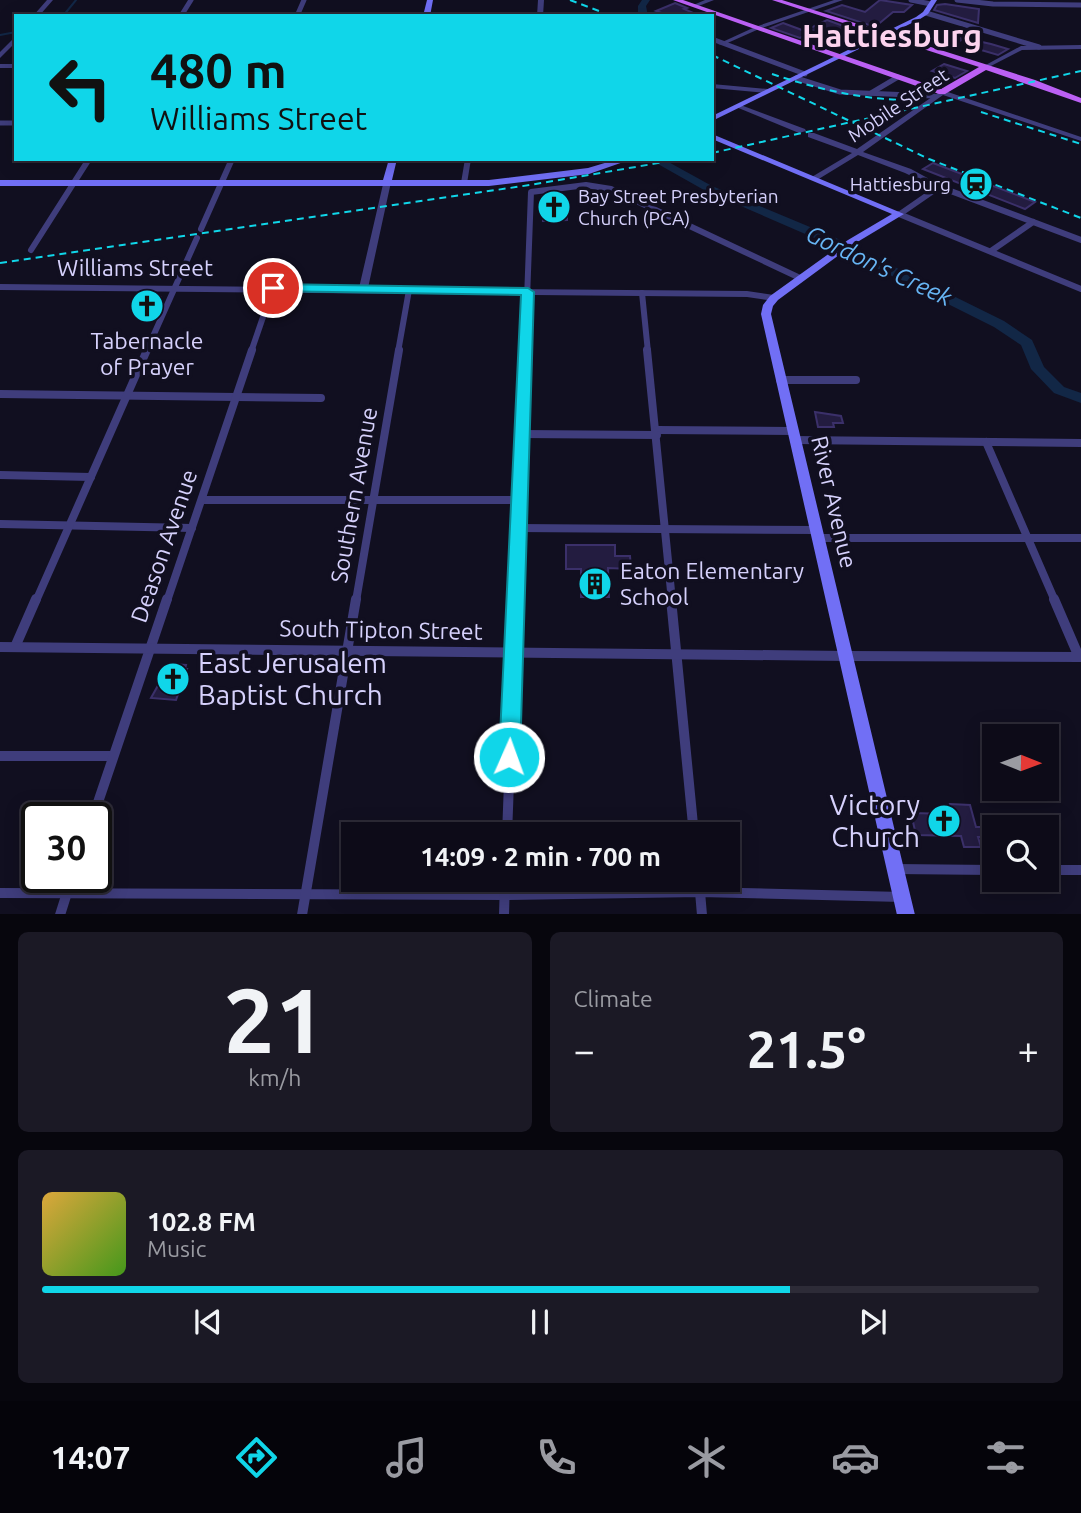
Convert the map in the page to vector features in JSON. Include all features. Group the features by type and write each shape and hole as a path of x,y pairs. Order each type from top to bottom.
{"main road":[{"path":"676,0 898,77 938,94"},
{"path":"775,0 985,67 1081,101"},
{"path":"714,118 926,13 932,2"},
{"name":"Mobile Street","path":"938,94 985,67"},
{"path":"952,86 957,97"},
{"path":"714,137 899,214"},
{"path":"387,182 392,161"},
{"path":"0,181 506,182 589,171 622,161"},
{"path":"774,298 851,242 899,214"},
{"name":"River Avenue","path":"774,298 768,305 766,314 780,380 904,906"}],"street":[{"path":"38,14 52,0"},
{"path":"694,6 711,0"},
{"path":"721,44 757,27 840,0"},
{"path":"911,0 932,2"},
{"path":"957,0 993,4 1081,5"},
{"path":"926,13 1039,47"},
{"path":"714,40 805,74"},
{"path":"0,61 14,41"},
{"path":"0,61 14,46"},
{"name":"Mobile Street","path":"985,67 1018,49 1081,47"},
{"path":"871,93 898,77"},
{"path":"796,78 835,91 957,97 1081,139"},
{"path":"714,86 768,92"},
{"name":"Mobile Street","path":"814,178 858,152 938,94"},
{"path":"738,106 802,131"},
{"path":"811,135 1081,240"},
{"path":"31,250 88,161"},
{"path":"201,229 231,161"},
{"path":"464,183 467,161"},
{"path":"363,289 387,182"},
{"path":"507,822 531,191 586,185 607,188 800,278"},
{"path":"899,214 940,187"},
{"path":"899,214 1081,289"},
{"path":"991,251 1033,222"},
{"path":"15,647 197,238"},
{"name":"Deason Avenue","path":"98,802 273,288"},
{"name":"Williams Street","path":"2,289 363,289 747,294 774,298"},
{"name":"Southern Avenue","path":"302,914 409,290"},
{"path":"642,293 693,822"},
{"path":"780,380 856,380"},
{"path":"0,394 321,398"},
{"path":"520,434 657,433 1081,443"},
{"path":"846,656 1080,657 986,442"},
{"path":"0,475 90,477"},
{"path":"202,500 518,500"},
{"path":"0,524 192,528"},
{"path":"517,528 1081,538"},
{"name":"South Tipton Street","path":"0,647 846,656"},
{"path":"0,757 113,756"},
{"path":"895,869 982,870"},
{"path":"1059,870 1081,870"},
{"path":"740,890 904,906"},
{"path":"112,893 505,895 570,892"},
{"path":"700,892 702,914"},
{"path":"0,893 21,893"},
{"path":"60,914 67,893"},
{"path":"504,914 505,895"}],"building":[{"path":"880,0 912,5 904,12 893,12 875,27 826,11 842,5 865,12"},
{"path":"675,3 695,14 664,14 656,11"},
{"path":"937,5 979,9 978,23 934,10"},
{"path":"827,20 849,28 831,37 808,29"},
{"path":"783,23 810,33 800,38 771,28"},
{"path":"942,32 964,39 944,48 922,42"},
{"path":"973,40 1008,49 998,55 971,47"},
{"path":"944,64 967,71 955,78 932,71"},
{"path":"933,163 1035,202 1025,209 923,169"},
{"name":"Bay Street Presbyterian Church (PCA)","path":"562,194 567,205 567,220 543,221 542,196 556,197"},
{"name":"Tabernacle of Prayer","path":"143,297 160,297 152,314 134,314"},
{"path":"815,412 841,416 843,423 833,423 834,427 818,427"},
{"name":"Eaton Elementary School","path":"566,545 615,545 615,556 630,556 631,569 608,568 609,597 581,597 581,569 566,569"},
{"name":"East Jerusalem Baptist Church","path":"170,664 186,665 187,669 176,700 151,698"},
{"name":"Victory Church","path":"950,804 970,805 976,827 982,827 982,837 978,837 981,847 964,847 961,836 916,835 911,813 953,814"}],"waterway":[{"path":"65,14 76,0"},
{"name":"Gordon's Creek","path":"643,14 642,6 646,0"},
{"path":"0,35 14,32"},
{"name":"Gordon's Creek","path":"658,161 708,188 830,240 999,324 1027,343 1038,369 1059,390 1081,398"}],"railway":[{"path":"570,0 607,14"},
{"path":"714,56 852,122"},
{"path":"852,122 1081,71"},
{"path":"772,74 844,93 881,99 919,100"},
{"path":"981,112 1081,144"},
{"path":"714,153 852,122"},
{"path":"852,122 929,159 1081,218"},
{"path":"0,263 530,185 670,161"}],"place":[{"name":"Hattiesburg","path":"976,184"},
{"name":"Bay Street Presbyterian Church (PCA)","path":"554,207"},
{"name":"Tabernacle of Prayer","path":"147,306"},
{"name":"Eaton Elementary School","path":"595,584"},
{"name":"East Jerusalem Baptist Church","path":"173,679"},
{"name":"Victory Church","path":"944,821"}],"district":[{"name":"Hattiesburg","path":"892,36"}],"route":[{"path":"273,288 528,292 520,434 509,757"}]}
